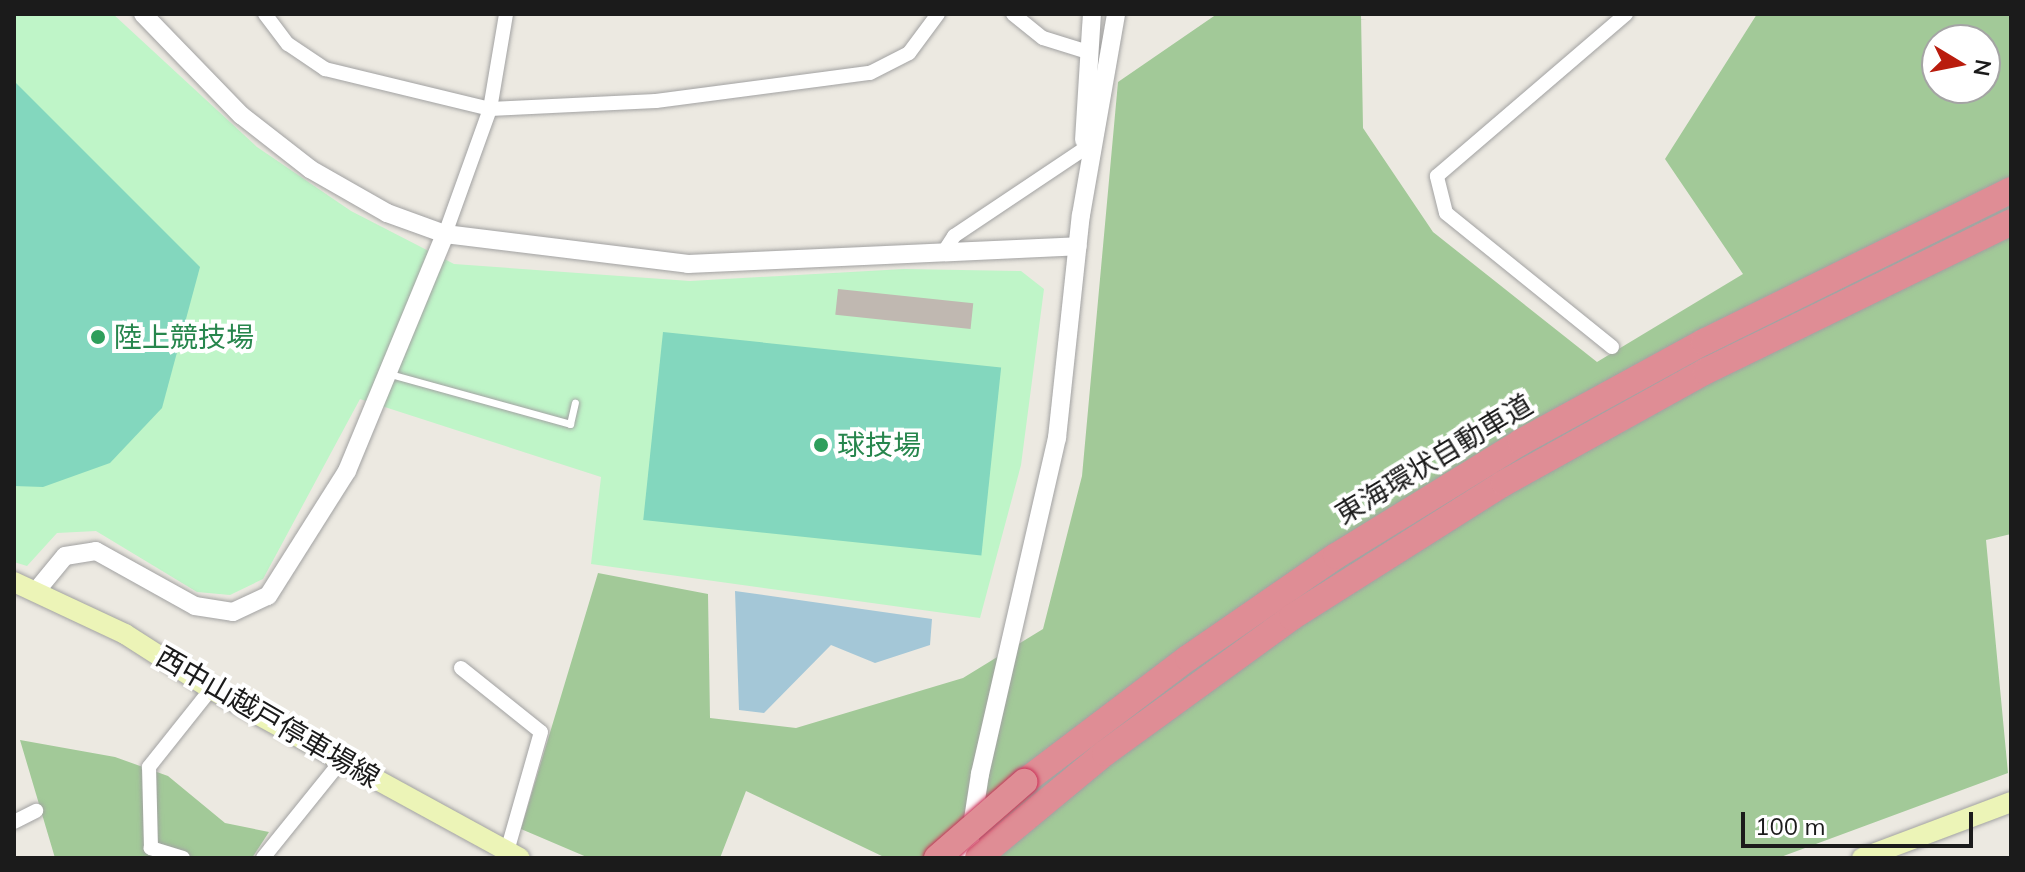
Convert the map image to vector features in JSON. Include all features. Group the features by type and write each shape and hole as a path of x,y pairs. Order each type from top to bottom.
{"highway":[{"name":"東海環状自動車道","path":"937,858 1024,782 1176,667 1336,556 1521,442 1717,335 2011,190"},
{"name":"東海環状自動車道","path":"978,858 1017,825 1292,617 1504,483 1706,371 2011,222"}],"main road":[{"name":"西中山越戸停車場線","path":"14,582 37,590 125,634 211,689 513,854"},
{"path":"1862,858 2011,802"}],"street":[{"path":"143,14 241,115 310,169 387,213 445,234 688,264 1078,246"},
{"path":"265,14 288,44 325,69 490,109 656,101 870,73 909,53 938,14"},
{"path":"37,590 65,556 96,551 195,606 233,612 268,596 347,471 390,374 490,109 506,14"},
{"path":"1013,14 1043,38 1088,52"},
{"path":"967,858 983,763 1057,438 1081,215 1092,14"},
{"path":"1081,215 1116,14"},
{"path":"1612,347 1446,213 1437,176 1626,14"},
{"path":"945,250 954,236 1084,149"},
{"path":"461,668 541,732 513,854"},
{"path":"183,858 151,848 149,767 211,689"},
{"path":"263,858 342,760"},
{"path":"14,822 36,811"}],"lane":[{"path":"390,374 570,424 575,403"}],"green space":[{"path":"14,14 113,14 257,147 351,211 454,264 690,281 904,269 1021,271 1044,289 1021,465 980,618 591,564 601,477 360,399 263,579 230,595 197,592 96,531 57,533 27,566 14,562"},
{"path":"1217,14 1361,14 1363,128 1433,232 1597,362 1743,274 1665,159 1757,14 2011,14 2011,534 1986,540 2008,773 1778,858 886,858 746,791 720,858 589,858 521,829 598,573 708,594 710,718 796,728 963,678 1043,629 1082,476 1118,82"},
{"name":"陸上競技場","path":"14,81 200,267 162,408 110,463 43,487 14,486"},
{"name":"球技場","path":"663,332 1001,368 981,556 643,520"},
{"path":"20,740 115,757 168,776 225,823 269,832 252,858 55,858"}],"water":[{"path":"735,591 932,619 930,645 875,663 831,645 764,713 739,710"}],"building":[{"path":"838,289 973,303 971,329 835,315"}],"place":[{"name":"陸上競技場","path":"98,337"},
{"name":"球技場","path":"821,445"}]}
